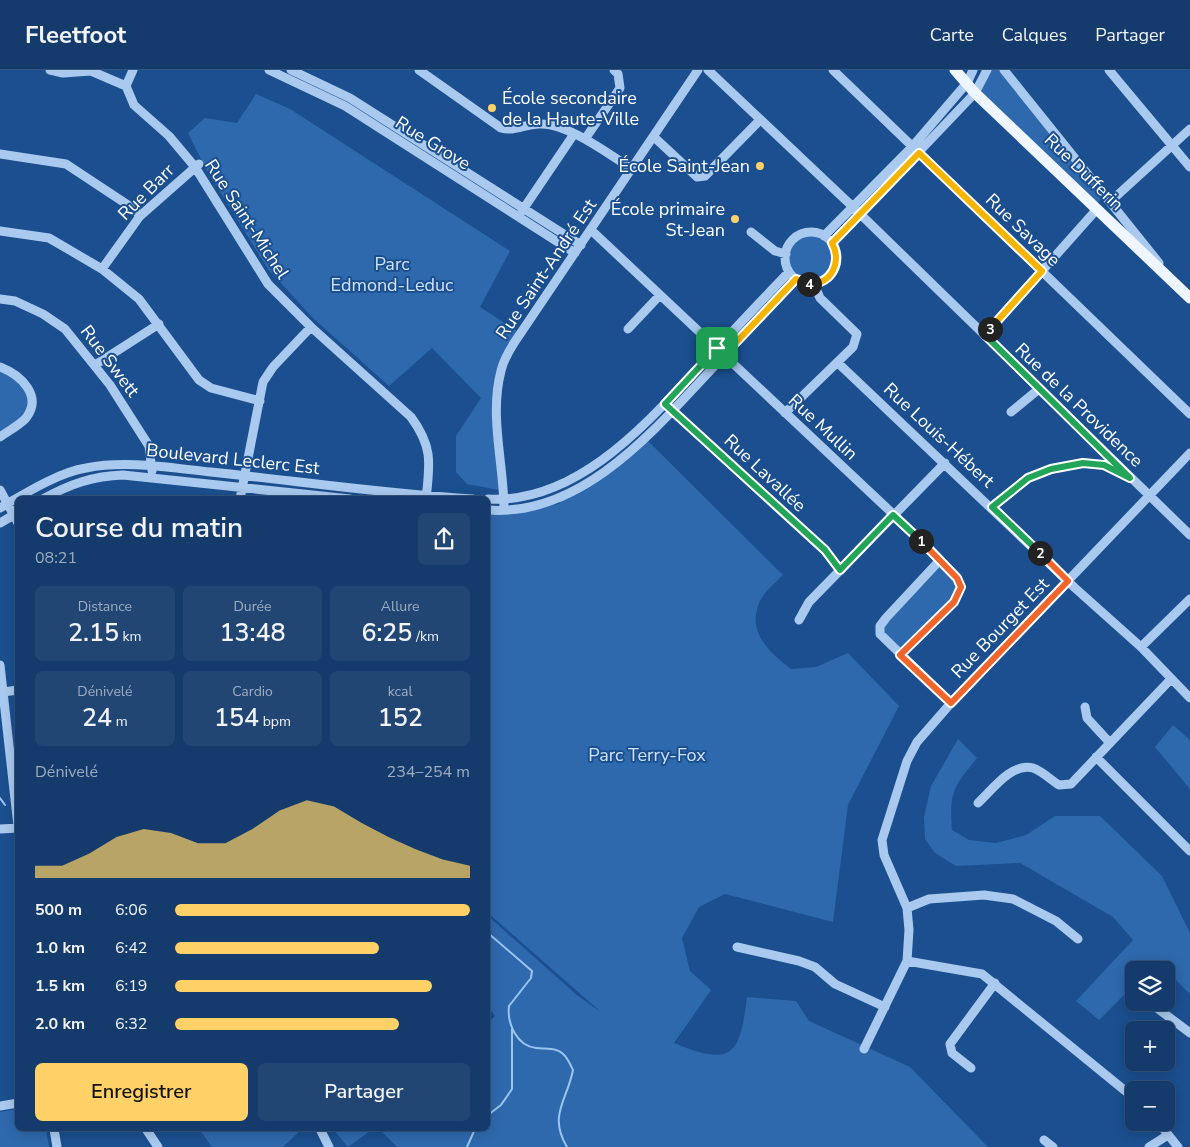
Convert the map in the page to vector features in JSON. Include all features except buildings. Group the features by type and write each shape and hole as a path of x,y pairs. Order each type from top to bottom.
{"main road":[{"name":"Rue Dufferin","path":"955,70 975,93 1190,298"}],"street":[{"path":"50,70 63,73 91,72 126,86 133,70"},
{"name":"Rue Grove","path":"269,70 345,106 575,253"},
{"name":"Rue Grove","path":"291,70 350,98 581,245"},
{"path":"418,70 501,128 509,130 539,124 552,125 585,139 632,169"},
{"path":"585,139 620,88 618,74 614,70"},
{"name":"Rue de la Providence","path":"708,70 985,335 1190,535"},
{"name":"Rue Savage","path":"833,70 1190,414"},
{"path":"916,150 967,83 974,70"},
{"path":"824,236 856,211 975,93 987,70"},
{"path":"1004,70 1111,201 1173,281"},
{"path":"1109,70 1190,167"},
{"name":"Rue Saint-André Est","path":"504,510 497,396 501,370 514,342 697,71"},
{"name":"Rue Saint-Michel","path":"126,86 134,105 169,136 197,166 261,275 312,326 411,416 424,434 429,449 430,463 426,496"},
{"path":"654,137 696,177 705,176 760,120"},
{"path":"1111,201 1190,129"},
{"path":"519,216 574,134"},
{"path":"0,154 66,164 140,216"},
{"name":"Rue Barr","path":"102,269 140,216 197,166"},
{"path":"985,335 1097,209"},
{"path":"832,243 856,211"},
{"name":"Rue Mullin","path":"591,230 893,515 960,582 959,594 954,602 900,655"},
{"path":"0,231 49,238 102,269 139,299 199,380 211,388 260,401"},
{"path":"751,232 775,251 786,254"},
{"path":"811,232 824,236 832,243 837,255 833,272 828,278 814,284 796,279 789,272 786,254 789,244 798,236 811,232"},
{"path":"490,500 548,490 597,464 631,437 665,404 789,272"},
{"path":"490,510 521,508 553,500 605,472 640,444 796,279"},
{"path":"785,413 854,347 857,334 820,298 814,284"},
{"path":"628,329 660,295"},
{"name":"Rue Swett","path":"0,299 15,301 43,314 65,329 95,365 149,446 153,467 151,479"},
{"path":"95,365 159,324"},
{"path":"240,496 263,382 267,374 312,326"},
{"name":"Rue Louis-Hébert","path":"838,363 1068,581 1142,647 1190,698"},
{"path":"0,367 22,379 32,395 33,407 25,420 0,437"},
{"path":"1011,412 1039,389"},
{"name":"Rue Lavallée","path":"665,404 825,550 840,570"},
{"path":"631,437 640,444"},
{"name":"Rue Bourget Est","path":"864,1049 907,961 909,930 907,908 884,855 882,840 906,760 917,742 951,703 1190,453"},
{"path":"799,620 809,602 945,463"},
{"path":"992,507 1028,478 1051,469 1083,463 1104,465 1130,478"},
{"name":"Boulevard Leclerc Est","path":"22,496 65,474 84,468 118,465 244,476 418,496"},
{"name":"Boulevard Leclerc Est","path":"48,496 70,484 87,479 124,476 241,487 310,496"},
{"path":"318,496 319,484"},
{"path":"0,490 3,506 15,516"},
{"name":"Boulevard Leclerc Est","path":"3,506 15,500"},
{"path":"0,523 15,517"},
{"path":"940,560 904,596 880,626 880,634 951,703"},
{"path":"1142,647 1190,599"},
{"path":"0,665 15,778"},
{"path":"978,803 1011,772 1021,766 1034,768 1059,785 1071,784 1171,679"},
{"path":"3,692 15,690"},
{"path":"1085,707 1087,718 1110,743"},
{"path":"1096,757 1190,851"},
{"path":"0,829 15,827"},
{"path":"907,908 929,899 984,895 1014,898 1056,921 1078,940"},
{"path":"736,946 799,961 815,967 834,984 885,1007"},
{"path":"907,961 982,974 1125,1091"},
{"path":"971,1068 952,1052 950,1044 995,983"},
{"path":"1161,1011 1190,1033"},
{"path":"0,1106 15,1104"},
{"path":"54,1131 57,1147"},
{"path":"147,1131 158,1147"},
{"path":"321,1131 329,1147"},
{"path":"1166,1131 1178,1147"},
{"path":"1149,1147 1168,1134"},
{"path":"1044,1140 1053,1147"}],"green space":[{"path":"988,70 1001,70 1106,195 1094,206 975,93"},
{"name":"Parc Edmond-Leduc","path":"256,94 290,109 510,251 480,307 520,333 514,343 497,395 504,491 467,484 456,472 456,436 481,398 432,348 389,386 313,318 268,269 206,169 188,133 205,118 237,123"},
{"path":"811,232 821,234 829,240 835,248 837,258 835,268 829,276 821,282 811,284 801,282 793,276 787,268 785,258 787,248 793,240 801,234"},
{"path":"0,372 18,379 35,403 0,439"},
{"name":"Parc Terry-Fox","path":"648,441 783,575 764,594 756,612 758,632 775,656 791,669 816,667 848,653 899,706 848,805 833,922 725,894 699,907 682,938 690,971 711,990 674,1043 709,1054 721,1055 730,1051 736,1044 741,1032 747,997 796,1001 809,1021 910,1067 988,1147 397,1147 381,1131 490,1131 490,1021 495,1016 490,1010 490,918 578,996 601,1012 490,915 490,515 559,504 563,498 611,472"},
{"path":"942,562 960,578 957,601 903,659 880,634 889,615"},
{"path":"1173,725 1190,740 1190,789 1155,747"},
{"path":"958,739 977,758 958,783 951,806 952,830 969,840 996,843 1026,835 1055,816 1100,816 1162,876 1190,933 1190,994 1175,979 1175,961 1125,961 1125,994 1099,1020 1076,1001 1133,940 1113,917 1020,863 956,866 935,853 925,839 924,817 931,786"},
{"path":"15,1109 15,1131 46,1131 49,1147 0,1147 0,1112"},
{"path":"200,1131 300,1131 283,1147 212,1147"},
{"path":"335,1131 370,1131 348,1147"}],"waterway":[{"path":"0,798 5,805"},
{"path":"490,935 532,971 531,978 509,1006 510,1020 515,1033 523,1043 529,1046 559,1051 573,1070 559,1117 559,1126 567,1147"},
{"path":"490,1113 501,1105 512,1089 512,1029"},
{"path":"467,1147 474,1131"}],"place":[{"name":"École secondaire de la Haute-Ville","path":"492,108"},
{"name":"École Saint-Jean","path":"760,166"},
{"name":"École primaire St-Jean","path":"735,219"}],"route":[{"path":"919,153 1042,271 985,335 1130,478 1104,465 1083,463 1051,469 1028,478 992,507 1068,581 951,703 900,655 954,602 961,587 957,578 925,544 893,515 840,570 825,550 665,404 717,348 724,355 796,279 808,284 814,284 828,278 833,272 837,260 836,250 832,243 919,153"}]}
